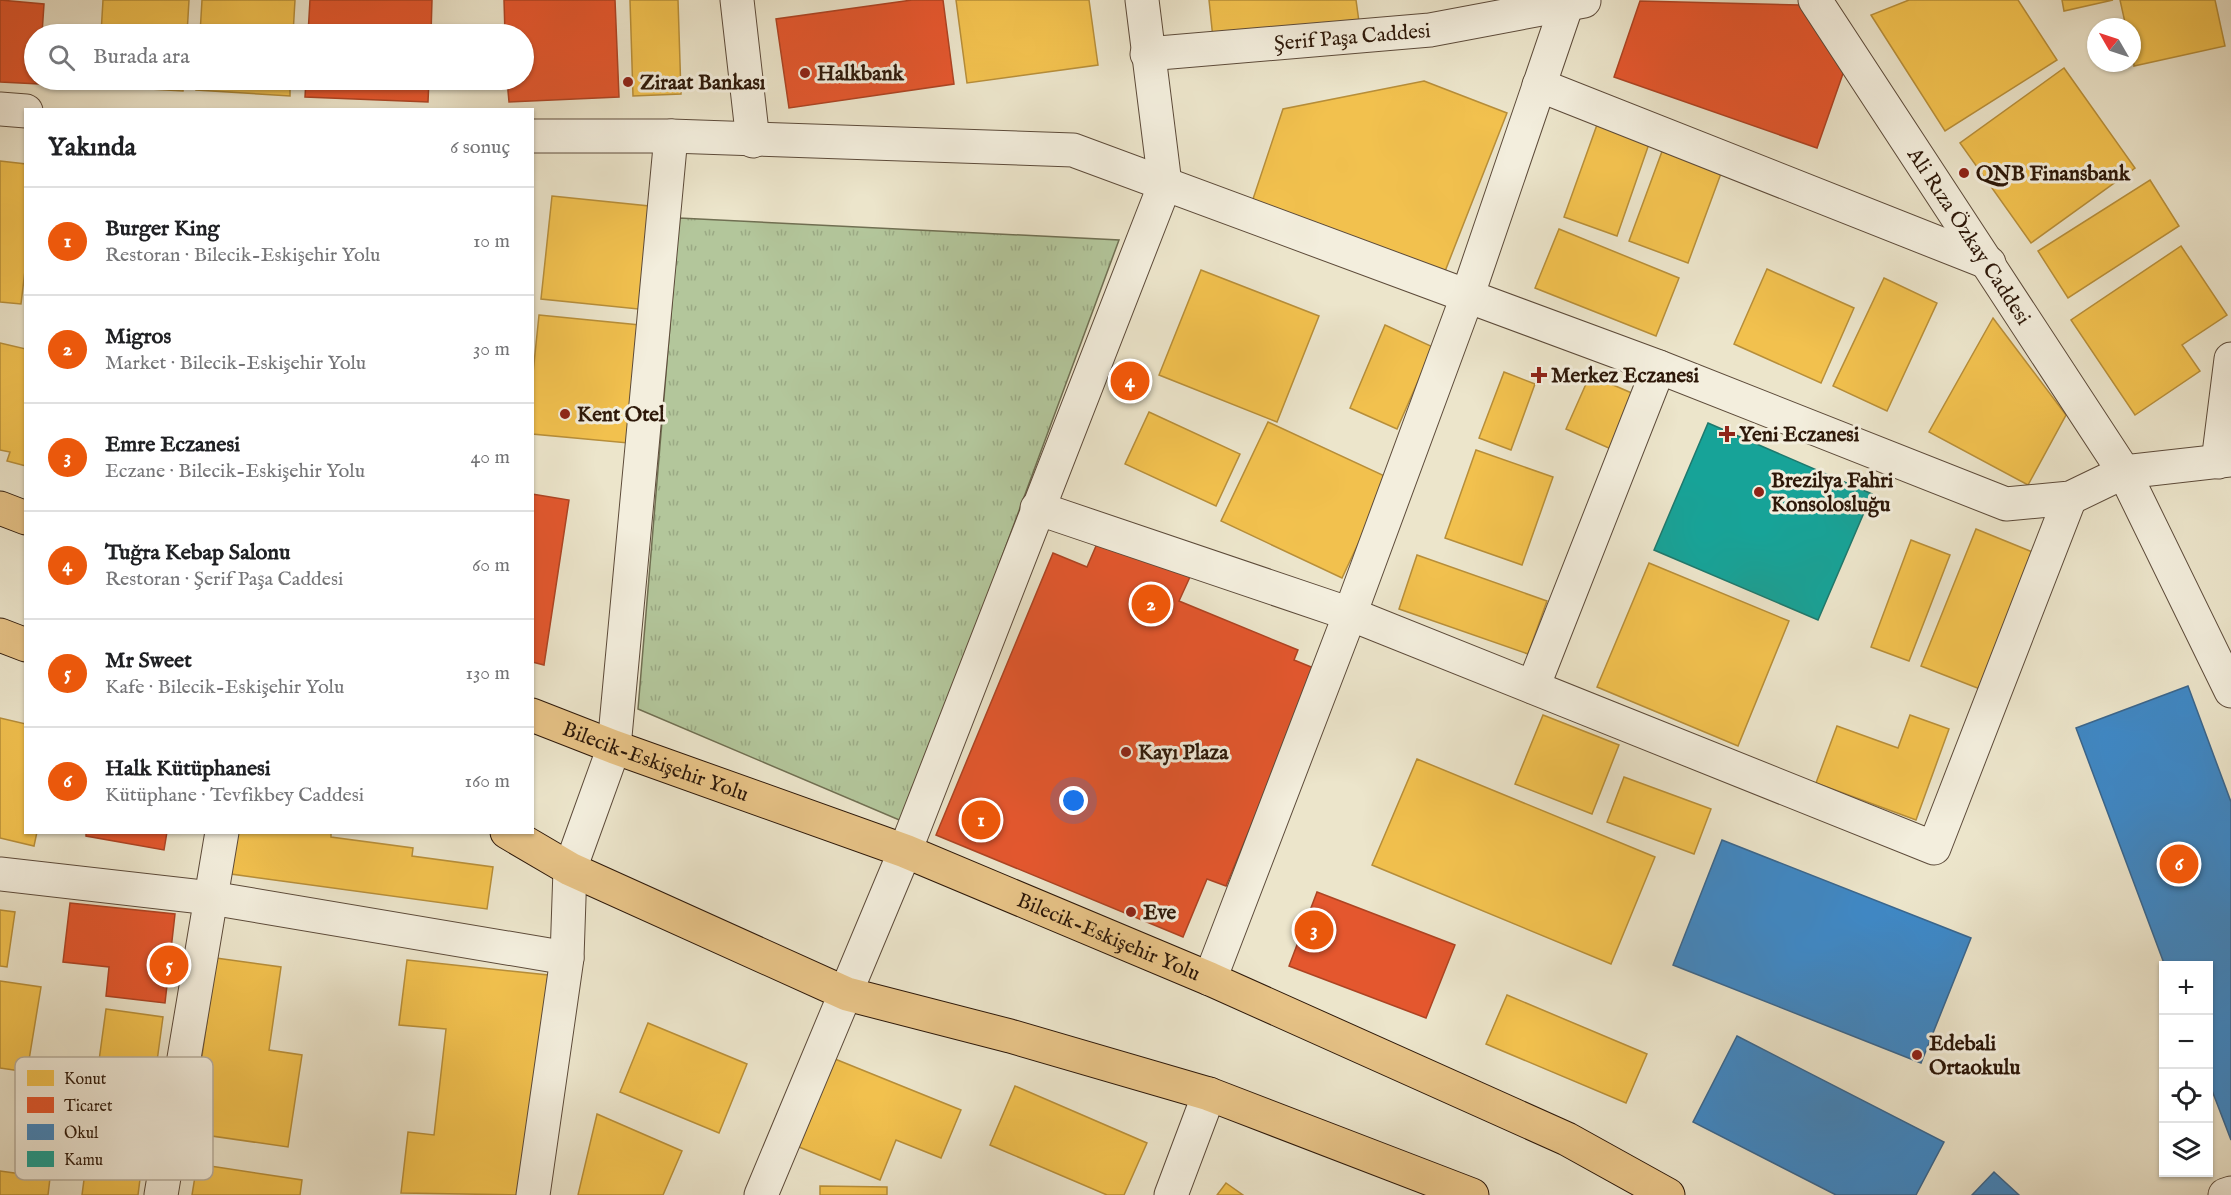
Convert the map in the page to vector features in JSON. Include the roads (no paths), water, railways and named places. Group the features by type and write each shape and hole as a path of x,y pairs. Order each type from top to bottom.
{"main road":[{"path":"0,508 24,517"},
{"path":"0,635 24,644"},
{"name":"Bilecik-Eskişehir Yolu","path":"534,716 614,747 905,851 1210,979 1567,1139 1668,1195"},
{"path":"510,834 570,869 847,994 1010,1036 1209,1094 1472,1195"}],"street":[{"path":"737,0 753,141"},
{"path":"761,1195 905,851 1165,184 1142,0"},
{"name":"Ali Rıza Özkay Caddesi","path":"1815,0 2124,472 2231,691"},
{"path":"1210,979 1350,614 1467,297 1539,85 1578,2"},
{"name":"Şerif Paşa Caddesi","path":"1147,54 1430,30 1578,2"},
{"path":"1539,85 1989,263"},
{"path":"0,109 24,111"},
{"path":"534,136 671,136 753,141 1073,150 1659,367 2006,504 2070,498 2124,472 2225,461 2231,359"},
{"path":"533,1195 567,958 570,869 614,747 671,136"},
{"path":"1533,687 1659,367"},
{"path":"1037,508 1350,614 1934,848 2070,498"},
{"path":"185,1057 222,834"},
{"path":"0,874 211,898 567,958"},
{"path":"1172,1195 1209,1094"},
{"path":"162,1195 164,1180"},
{"path":"2225,1195 2231,1193"}],"place":[{"name":"Halkbank","path":"805,73"},
{"name":"Ziraat Bankası","path":"628,82"},
{"name":"QNB Finansbank","path":"1964,173"},
{"name":"Merkez Eczanesi","path":"1539,375"},
{"name":"Tuğra Kebap Salonu","path":"1130,381"},
{"name":"Kent Otel","path":"565,414"},
{"name":"Yeni Eczanesi","path":"1727,434"},
{"name":"Brezilya Fahri Konsolosluğu","path":"1759,492"},
{"name":"Migros","path":"1151,604"},
{"name":"Kayı Plaza","path":"1126,752"},
{"name":"Burger King","path":"981,820"},
{"name":"Halk Kütüphanesi","path":"2179,864"},
{"name":"Eve","path":"1131,912"},
{"name":"Emre Eczanesi","path":"1314,930"},
{"name":"Mr Sweet","path":"169,965"},
{"name":"Edebali Ortaokulu","path":"1917,1055"}]}
